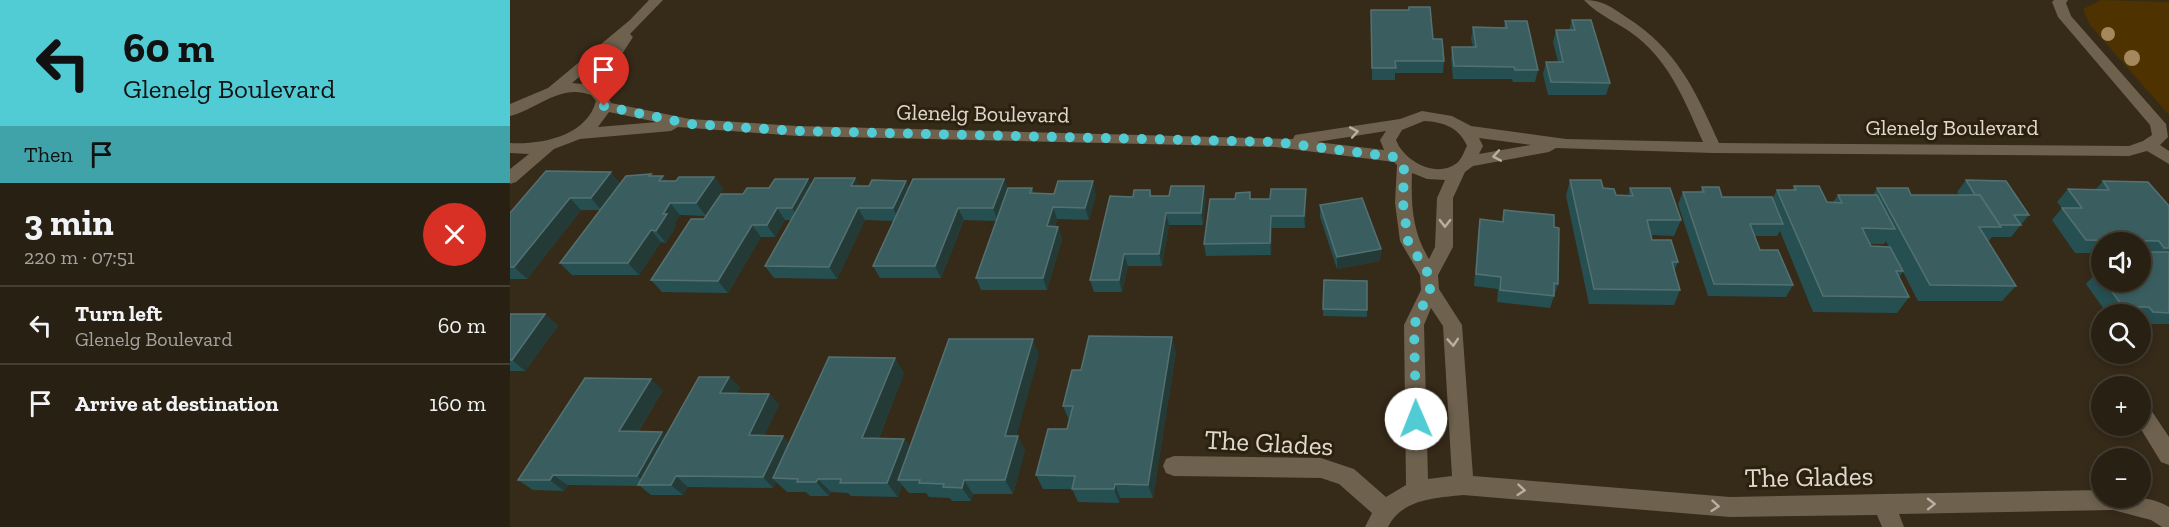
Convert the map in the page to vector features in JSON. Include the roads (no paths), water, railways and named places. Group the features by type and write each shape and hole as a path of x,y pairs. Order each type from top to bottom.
{"street":[{"path":"514,106 554,91 635,23 656,0"},
{"path":"1591,0 1655,44 1671,63 1691,96 1713,148"},
{"path":"2061,0 2059,2 2065,17 2158,124 2160,137 2149,146 2169,159"},
{"path":"510,148 533,149 549,145 578,134 600,115 606,68 635,23"},
{"name":"Glenelg Boulevard","path":"554,91 586,88 601,99 690,124"},
{"path":"1417,490 1414,325 1430,282 1444,246 1445,198 1475,146 1468,131 1459,124 1435,116 1422,117 1400,124 1393,131 1389,140 1390,148 1399,161 1408,241 1430,282 1452,325 1463,485"},
{"name":"Glenelg Boulevard","path":"578,134 690,124 797,131 1275,142 1399,161"},
{"name":"Glenelg Boulevard","path":"1275,142 1400,124"},
{"name":"Glenelg Boulevard","path":"1468,131 1566,144 1713,148 2129,151 2149,146"},
{"name":"Glenelg Boulevard","path":"1464,165 1566,144"},
{"path":"510,178 549,145"},
{"path":"1399,161 1431,174 1464,165"},
{"path":"2151,427 2169,455"},
{"name":"The Glades","path":"1174,466 1321,468 1346,476 1380,518 1417,490 1463,485 1730,507 2113,500 2165,509"},
{"path":"1884,505 1893,527"}]}
